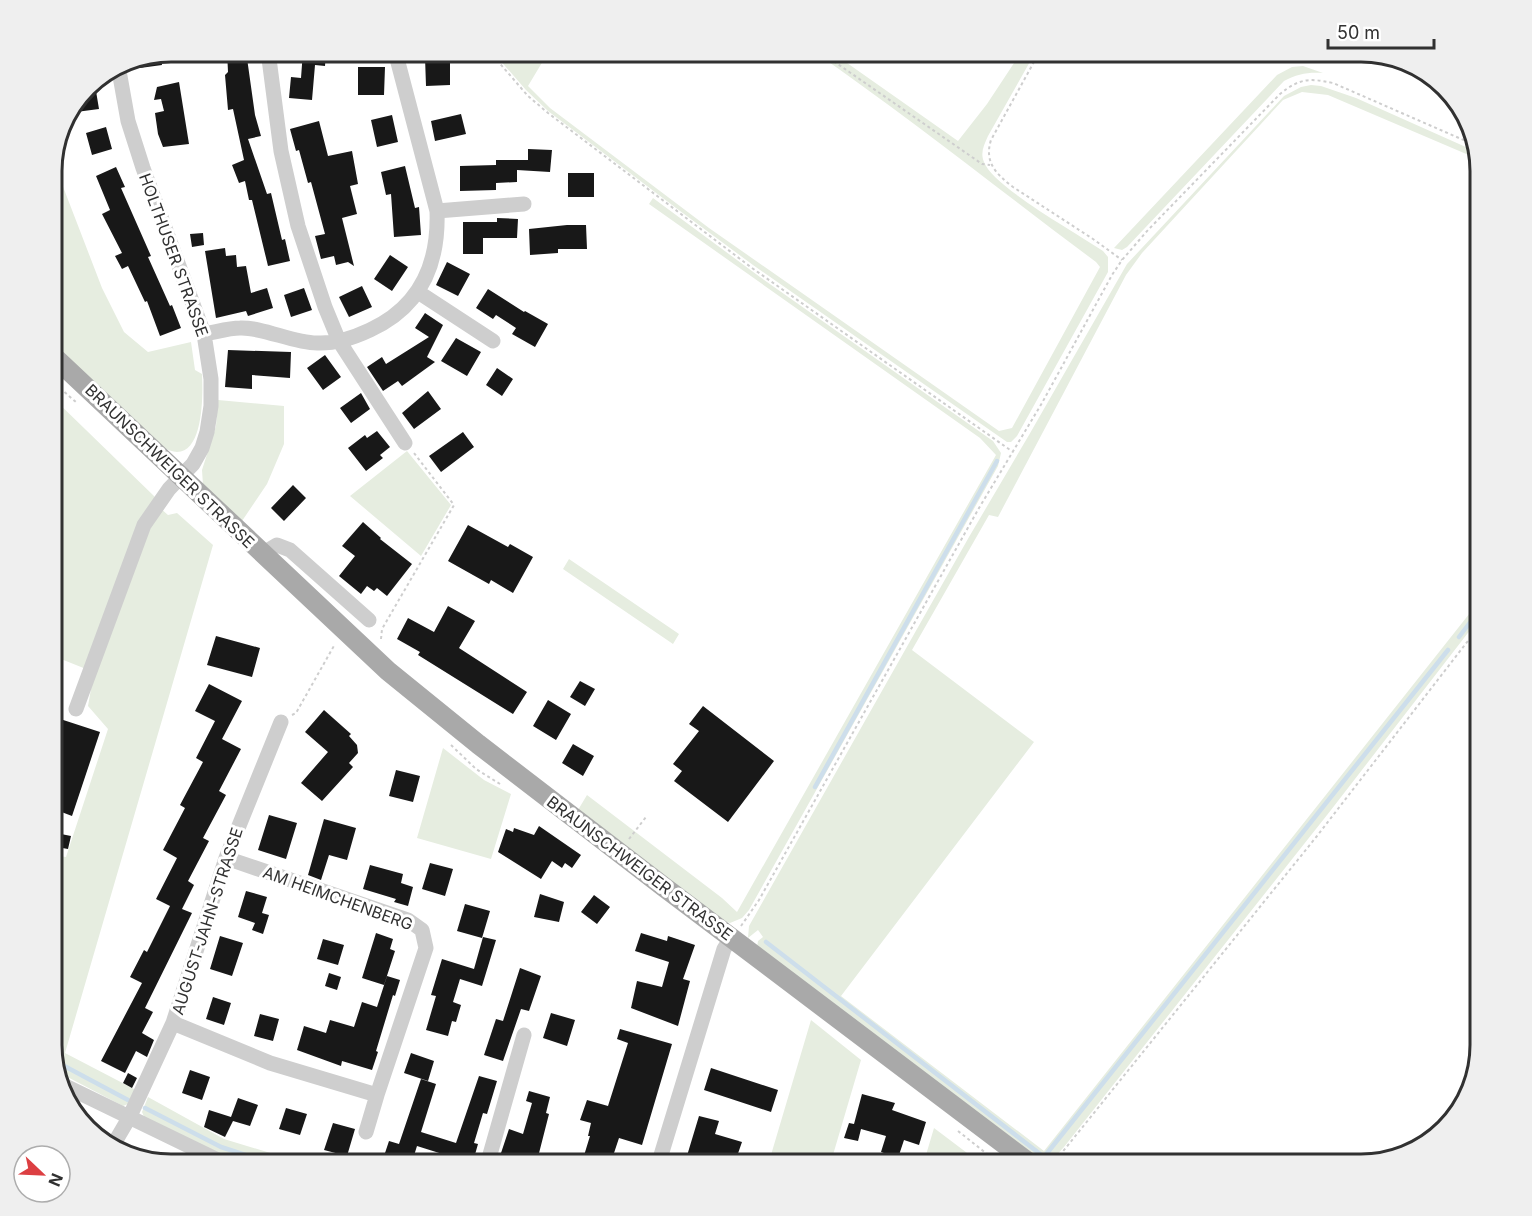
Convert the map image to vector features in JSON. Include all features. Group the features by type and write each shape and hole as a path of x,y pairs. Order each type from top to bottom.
{"main road":[{"name":"BRAUNSCHWEIGER STRASSE","path":"62,364 372,657 478,744 1017,1154"}],"street":[{"path":"269,62 281,151 298,226 325,307 339,341 405,443"},
{"path":"204,334 242,328 316,344 339,341 386,322 403,310 417,292 434,256 438,234 437,212 398,62"},
{"name":"HOLTHUSER STRASSE","path":"76,708 144,525 169,489 193,464 202,448 207,432 211,406 211,379 204,334 142,168 128,121 120,74"},
{"path":"437,212 524,204"},
{"path":"417,292 492,341"},
{"name":"BRAUNSCHWEIGER STRASSE","path":"262,554 277,545 290,550 369,620"},
{"name":"AUGUST-JAHN-STRASSE","path":"116,1140 129,1118 173,1023 226,858 281,722"},
{"name":"AM HEIMCHENBERG","path":"226,858 408,920 422,930 426,948 366,1131"},
{"path":"661,1154 724,949 731,938"},
{"path":"173,1023 262,1060 377,1095"},
{"path":"490,1154 524,1035"},
{"path":"71,1089 205,1154"}],"path":[{"path":"499,62 528,96 548,113 752,268 1013,452"},
{"path":"835,62 982,164 990,165"},
{"path":"1034,62 991,140 988,148 990,165 1013,187 1122,260"},
{"path":"731,938 759,900 963,536 1122,260 1148,230 1280,94 1300,81 1318,80 1333,83 1466,141"},
{"path":"372,657 379,648 382,629 454,505 405,443"},
{"path":"1061,1154 1304,853 1470,638"},
{"path":"281,722 296,713 335,644"}],"shaded area":[{"path":"502,62 542,62 528,86 550,108 709,228 999,431 1012,428 1100,267 829,62 846,62 958,141 987,104 1015,62 1030,62 988,136 982,155 984,162 1003,184 1019,196 1103,251 1108,257 1108,272 1017,436 1011,442 1007,442 753,265 548,111"},
{"path":"1303,66 1323,73 1303,74 1284,81 1127,247 1122,250 1114,248 1277,75 1292,67"},
{"path":"1321,86 1356,98 1468,148 1470,155 1328,95 1302,92 1283,100 1142,253 1126,275 998,517 989,515 912,650 1034,742 841,996 1044,1151 1470,613 1470,630 1064,1147 1058,1154 1033,1154 757,947 758,941 763,937 758,930 748,938 749,926 969,537 1127,264 1284,96 1301,87"},
{"path":"62,184 102,288 124,332 148,352 191,342 195,370 202,374 202,407 197,432 186,449 177,452 163,448 62,354"},
{"path":"653,198 760,277 993,441 1001,453 998,466 749,910 742,918 730,923 722,921 578,810 587,795 722,898 737,912 996,455 980,438 649,204"},
{"path":"218,400 284,406 284,444 267,484 242,521 203,485 202,470 216,426"},
{"path":"62,407 155,497 86,669 62,659"},
{"path":"407,451 451,505 421,556 350,496"},
{"path":"159,507 168,515 177,513 213,545 65,1053 136,1090 128,1104 123,1106 66,1076 65,1073 62,1052 62,856 66,857 108,729 88,706 94,672 145,534"},
{"path":"569,559 679,634 673,644 563,569"},
{"path":"443,748 484,780 511,794 491,859 417,838"},
{"path":"811,1020 861,1060 833,1154 771,1154"},
{"path":"148,1097 224,1139 274,1154 215,1154 145,1119 142,1112"},
{"path":"934,1128 968,1154 926,1154"}],"building":[{"path":"162,62 162,65 140,68 140,66"},
{"path":"228,62 248,62 255,115 261,136 248,139 267,194 271,193 282,240 285,239 290,261 268,266 252,200 249,200 245,181 239,183 232,165 244,160 233,109 228,110 225,75 228,72"},
{"path":"302,62 325,62 325,66 315,65 312,100 289,98 291,77 301,78"},
{"path":"425,62 450,62 450,85 426,86"},
{"path":"358,67 385,67 384,95 358,95"},
{"path":"179,82 189,144 163,147 158,134 155,113 164,111 161,99 154,100 157,87"},
{"path":"96,92 99,109 79,112"},
{"path":"461,114 466,134 435,141 431,121"},
{"path":"392,115 398,142 377,147 371,120"},
{"path":"319,121 328,156 352,151 358,184 350,186 357,214 342,218 354,266 348,262 336,265 334,256 321,259 315,236 325,234 311,182 308,183 299,150 296,151 290,129"},
{"path":"106,127 112,149 92,155 86,133"},
{"path":"528,149 552,150 550,172 517,170 517,182 496,183 496,190 460,191 460,166 496,165 496,160 528,160"},
{"path":"405,166 415,208 419,207 421,235 394,237 391,194 386,195 381,172"},
{"path":"116,167 125,187 121,188 151,256 148,257 181,328 160,336 147,301 145,302 128,266 122,269 115,256 122,253 102,214 110,210 96,176"},
{"path":"568,173 594,173 594,197 568,197"},
{"path":"497,218 518,219 517,238 483,238 483,254 463,254 463,222 497,222"},
{"path":"586,225 587,249 558,249 558,253 530,255 529,229"},
{"path":"203,233 204,245 192,247 190,234"},
{"path":"225,248 226,256 236,255 237,267 246,266 251,293 267,288 273,308 248,316 246,311 216,318 205,251"},
{"path":"390,255 408,267 392,291 374,279"},
{"path":"447,262 470,274 458,296 436,285"},
{"path":"362,286 372,307 349,317 339,297"},
{"path":"304,288 312,310 291,317 284,295"},
{"path":"488,289 548,324 535,347 512,334 516,328 496,315 493,319 476,308"},
{"path":"425,313 443,325 427,357 435,362 402,386 398,381 383,391 367,367 382,357 386,364 429,337 415,328"},
{"path":"456,338 481,352 467,376 441,361"},
{"path":"228,350 291,352 290,378 252,375 252,389 225,387"},
{"path":"325,355 341,377 323,390 307,368"},
{"path":"497,368 513,379 502,396 486,385"},
{"path":"428,391 441,409 414,429 402,413"},
{"path":"361,393 370,409 351,423 340,408"},
{"path":"377,431 390,447 380,455 383,458 366,471 348,448 365,435 367,438"},
{"path":"463,432 474,447 441,472 429,456"},
{"path":"293,485 306,498 284,521 271,508"},
{"path":"363,522 380,539 412,564 387,596 377,588 374,591 367,586 361,594 339,576 355,556 342,546"},
{"path":"468,525 508,547 510,544 533,557 513,593 491,580 489,584 448,561"},
{"path":"448,606 475,621 459,648 527,692 513,714 418,655 420,652 397,639 408,618 434,632"},
{"path":"216,636 260,648 252,677 207,665"},
{"path":"580,681 595,689 585,706 570,697"},
{"path":"209,684 242,701 222,739 241,749 219,791 226,795 203,838 209,841 188,881 194,885 182,909 192,913 145,1008 153,1012 142,1033 154,1040 147,1057 136,1051 125,1073 101,1061 142,983 130,977 144,950 147,952 170,906 156,899 177,858 163,850 185,808 180,805 203,762 196,758 215,721 195,711"},
{"path":"548,700 571,714 556,740 533,726"},
{"path":"703,706 774,761 728,822 674,781 682,771 673,764 699,731 689,724"},
{"path":"324,710 351,734 349,736 357,745 358,753 349,763 353,767 322,801 301,783 328,752 305,732"},
{"path":"62,720 100,732 72,816 62,812"},
{"path":"573,744 594,756 583,776 562,763"},
{"path":"396,770 420,776 413,802 389,796"},
{"path":"269,815 297,823 286,859 258,850"},
{"path":"324,819 356,828 347,860 329,855 321,880 308,875"},
{"path":"539,826 581,855 572,868 565,863 562,868 552,861 541,879 498,852 506,829 513,832 514,828 534,835"},
{"path":"62,834 71,836 68,849 62,848"},
{"path":"430,863 453,869 445,896 422,889"},
{"path":"370,865 403,874 401,883 413,887 408,906 394,902 396,899 363,889"},
{"path":"246,891 267,897 262,913 269,915 263,934 252,930 255,923 238,917"},
{"path":"540,894 564,902 559,922 534,917"},
{"path":"594,895 610,907 597,924 581,912"},
{"path":"465,904 490,911 482,938 457,931"},
{"path":"376,933 393,939 390,949 395,951 384,985 362,978"},
{"path":"641,933 667,941 668,936 695,945 683,979 690,981 678,1026 631,1008 637,981 662,987 669,962 635,951"},
{"path":"220,936 243,943 232,976 210,969"},
{"path":"483,937 496,940 482,986 460,979 453,1002 461,1005 456,1022 452,1021 448,1036 426,1030 436,996 431,995 442,959 474,969"},
{"path":"323,939 344,945 338,965 317,959"},
{"path":"520,968 541,976 529,1011 521,1009 503,1061 484,1055 496,1019 503,1021"},
{"path":"329,973 341,977 337,990 325,986"},
{"path":"387,976 400,980 395,996 393,995 372,1070 342,1061 341,1066 297,1050 304,1026 326,1033 330,1020 354,1027 362,1002 377,1007"},
{"path":"213,997 231,1003 224,1025 206,1019"},
{"path":"551,1013 575,1020 567,1046 543,1038"},
{"path":"260,1014 279,1019 273,1041 254,1036"},
{"path":"620,1029 672,1044 642,1145 619,1138 614,1154 584,1154 591,1123 580,1120 587,1100 608,1106 628,1043 617,1039"},
{"path":"411,1053 434,1061 428,1081 404,1073"},
{"path":"711,1068 778,1090 771,1112 704,1090"},
{"path":"190,1070 210,1077 202,1100 182,1093"},
{"path":"128,1073 137,1078 132,1088 123,1083"},
{"path":"479,1076 497,1081 487,1114 483,1113 474,1143 478,1144 475,1154 442,1154 417,1146 414,1154 385,1154 389,1141 399,1144 421,1079 436,1084 421,1132 456,1143"},
{"path":"529,1091 550,1097 546,1113 549,1114 539,1154 501,1154 509,1129 523,1134 532,1103 526,1101"},
{"path":"862,1094 895,1103 892,1110 926,1122 919,1145 904,1140 899,1154 881,1152 886,1136 861,1129 858,1141 844,1138 849,1123 854,1124"},
{"path":"238,1098 258,1105 250,1126 233,1121 225,1137 204,1127 209,1110 231,1117"},
{"path":"286,1108 307,1114 300,1135 279,1129"},
{"path":"699,1116 719,1121 715,1134 742,1142 738,1154 688,1154"},
{"path":"333,1123 355,1129 348,1154 324,1150"}],"waterway":[{"path":"815,787 997,461"},
{"path":"1459,637 1470,622"},
{"path":"1046,1154 1448,650"},
{"path":"766,942 1040,1154"},
{"path":"64,1066 128,1100"},
{"path":"145,1108 221,1147 243,1154"}]}
